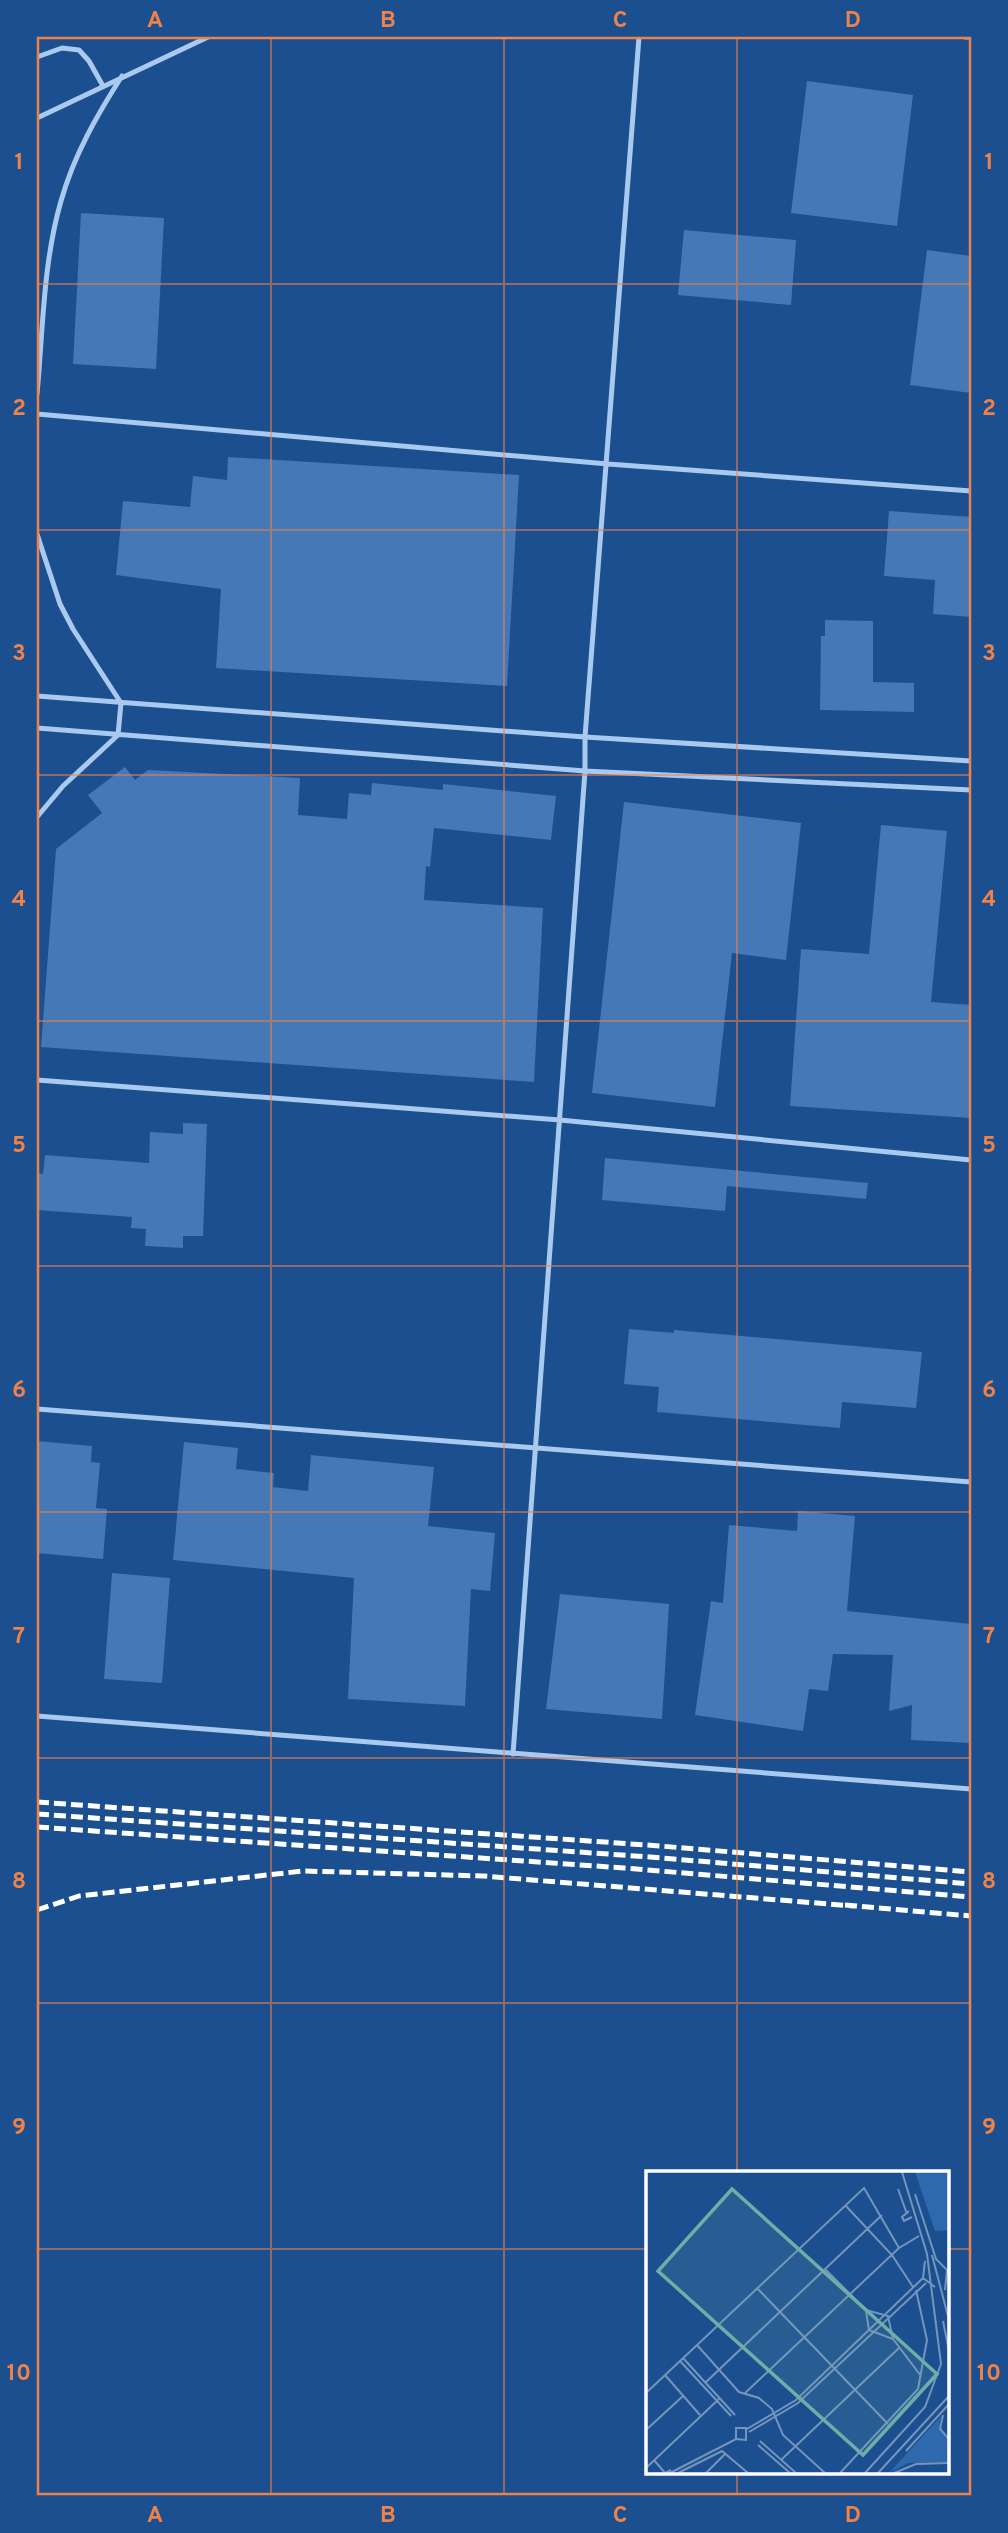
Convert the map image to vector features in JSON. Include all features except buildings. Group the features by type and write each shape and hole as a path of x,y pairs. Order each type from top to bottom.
{"lane":[{"path":"37,118 208,37"},
{"path":"513,1754 585,771 585,737 639,37"},
{"path":"965,37 971,37"},
{"path":"37,57 62,48 79,50 89,61 103,86"},
{"path":"37,394 50,247 61,201 86,136 122,76"},
{"path":"37,414 608,464 971,491"},
{"path":"37,534 60,604 121,704 118,735 63,786 37,817"},
{"path":"37,696 585,737 971,761"},
{"path":"37,728 585,771 971,790"},
{"path":"37,1080 560,1120 971,1160"},
{"path":"37,1409 971,1482"},
{"path":"37,1716 971,1788"}],"railway":[{"path":"37,1802 660,1846 971,1872"},
{"path":"37,1814 650,1857 971,1884"},
{"path":"37,1827 624,1868 971,1897"},
{"path":"37,1910 79,1896 303,1871 483,1876 853,1906"},
{"path":"845,1905 971,1916"}]}
